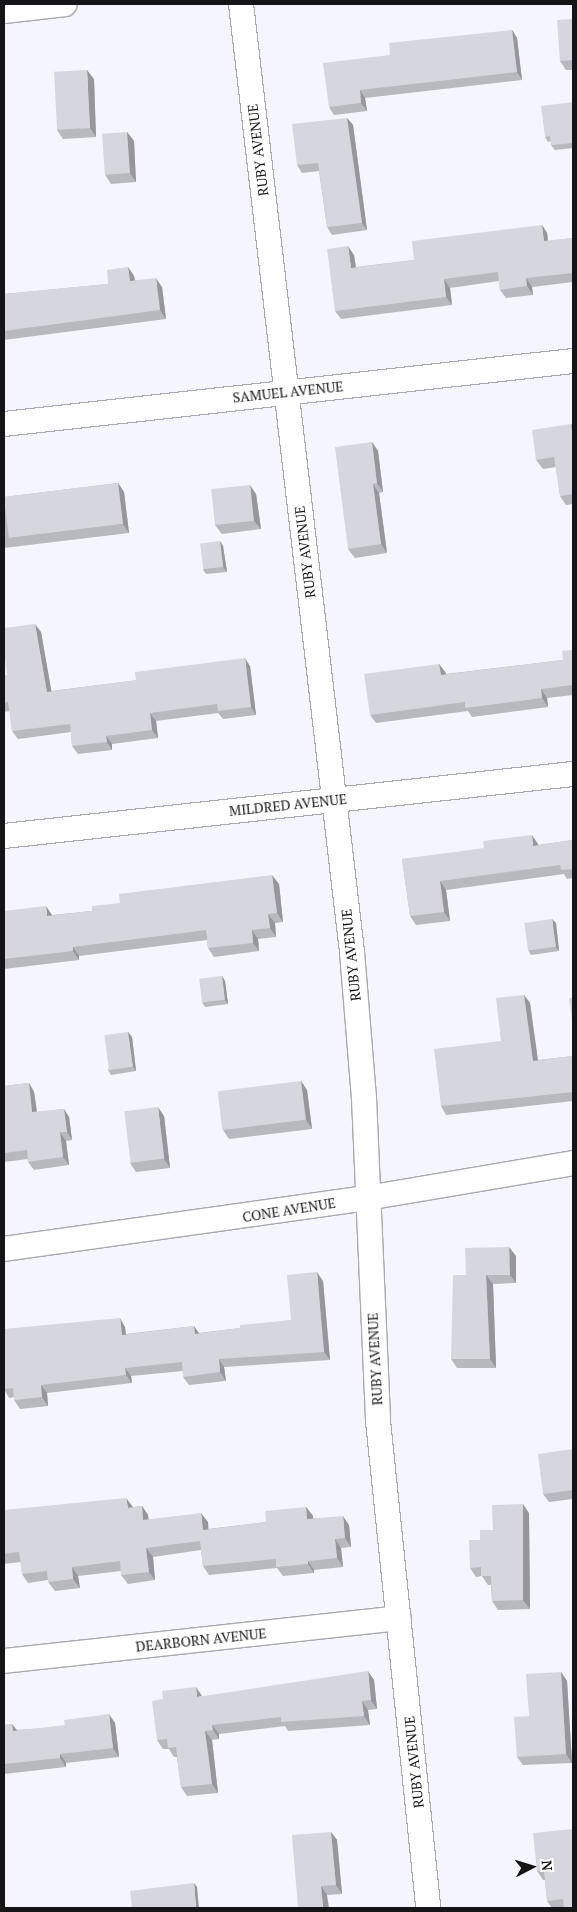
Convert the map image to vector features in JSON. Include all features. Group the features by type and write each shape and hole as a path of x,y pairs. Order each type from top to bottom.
{"street":[{"path":"4,10 65,4"},
{"name":"RUBY AVENUE","path":"241,4 334,800 364,1098 378,1421 428,1908"},
{"name":"SAMUEL AVENUE","path":"4,424 573,361"},
{"name":"MILDRED AVENUE","path":"4,836 573,774"},
{"name":"CONE AVENUE","path":"4,1249 367,1198 573,1163"},
{"name":"DEARBORN AVENUE","path":"4,1661 399,1618"}],"building":[{"path":"573,19 573,60 560,61 557,20"},
{"path":"512,30 517,72 360,90 361,103 329,107 323,63 390,55 389,43"},
{"path":"87,70 90,128 57,130 54,72"},
{"path":"573,102 573,143 551,145 550,136 545,137 541,106"},
{"path":"347,118 362,223 327,227 318,163 297,165 292,124"},
{"path":"127,132 130,173 105,175 102,134"},
{"path":"542,225 544,241 573,238 573,273 526,278 527,286 500,290 498,272 444,279 446,297 335,311 327,249 348,246 351,268 414,260 412,241"},
{"path":"128,267 130,281 156,278 160,310 4,331 4,294 108,284 107,270"},
{"path":"571,424 573,441 573,494 560,496 554,457 536,460 532,430"},
{"path":"372,442 377,483 373,484 381,544 348,549 335,447"},
{"path":"118,483 123,524 9,538 4,497"},
{"path":"250,485 254,521 215,525 211,489"},
{"path":"220,541 223,567 203,569 200,543"},
{"path":"35,624 47,692 136,680 135,672 245,658 251,707 218,711 217,704 150,713 152,730 106,736 107,742 72,746 70,724 12,731 8,702 4,703 4,675 7,675 4,628"},
{"path":"573,650 573,685 541,689 542,698 465,708 465,702 370,715 364,674 439,664 441,675 563,660 562,651"},
{"path":"532,835 533,846 573,840 573,869 561,870 560,865 440,881 444,912 410,916 402,859 484,848 483,841"},
{"path":"272,875 277,913 268,914 270,928 252,930 253,943 208,948 206,930 73,947 73,951 4,959 4,911 46,906 47,916 92,911 92,906 120,903 119,894"},
{"path":"552,919 556,947 528,951 524,923"},
{"path":"222,976 225,1000 202,1003 199,979"},
{"path":"524,995 533,1061 573,1056 573,1092 441,1106 434,1049 501,1041 496,998"},
{"path":"569,998 573,998 573,1026"},
{"path":"128,1032 133,1067 109,1070 104,1035"},
{"path":"301,1081 306,1120 222,1130 218,1091"},
{"path":"29,1083 32,1112 64,1109 67,1132 60,1132 63,1157 28,1162 27,1150 4,1153 4,1086"},
{"path":"158,1107 164,1159 131,1163 124,1111"},
{"path":"509,1247 510,1275 486,1275 490,1359 451,1359 453,1275 466,1275 465,1248"},
{"path":"317,1272 324,1352 219,1359 220,1372 183,1377 182,1362 125,1368 126,1375 41,1385 42,1397 14,1400 13,1388 4,1389 4,1329 120,1318 122,1335 194,1326 195,1334 240,1328 240,1325 291,1320 287,1275"},
{"path":"573,1449 573,1490 543,1494 538,1454"},
{"path":"126,1498 128,1508 142,1506 143,1520 201,1513 203,1530 266,1522 265,1511 306,1507 307,1519 343,1516 345,1538 335,1539 337,1558 308,1561 308,1564 276,1567 276,1559 203,1566 200,1541 146,1548 149,1572 121,1575 120,1561 72,1567 73,1579 48,1582 47,1571 22,1574 19,1552 4,1554 4,1510"},
{"path":"523,1504 523,1600 492,1601 491,1576 481,1576 481,1567 470,1568 469,1540 480,1540 480,1530 493,1530 492,1505"},
{"path":"368,1671 371,1700 362,1701 364,1716 281,1722 281,1717 212,1725 213,1730 205,1731 212,1784 181,1787 176,1747 168,1748 167,1739 157,1740 152,1701 163,1699 162,1691 196,1687 197,1697"},
{"path":"561,1672 566,1754 517,1757 514,1717 529,1716 526,1674"},
{"path":"109,1714 113,1748 60,1754 60,1758 4,1764 4,1725 12,1724 13,1731 65,1725 64,1720"},
{"path":"573,1829 573,1908 564,1908 563,1899 547,1901 544,1871 537,1871 533,1833"},
{"path":"331,1832 336,1885 321,1886 323,1908 298,1908 292,1835"},
{"path":"194,1883 196,1908 132,1908 130,1891"}]}
